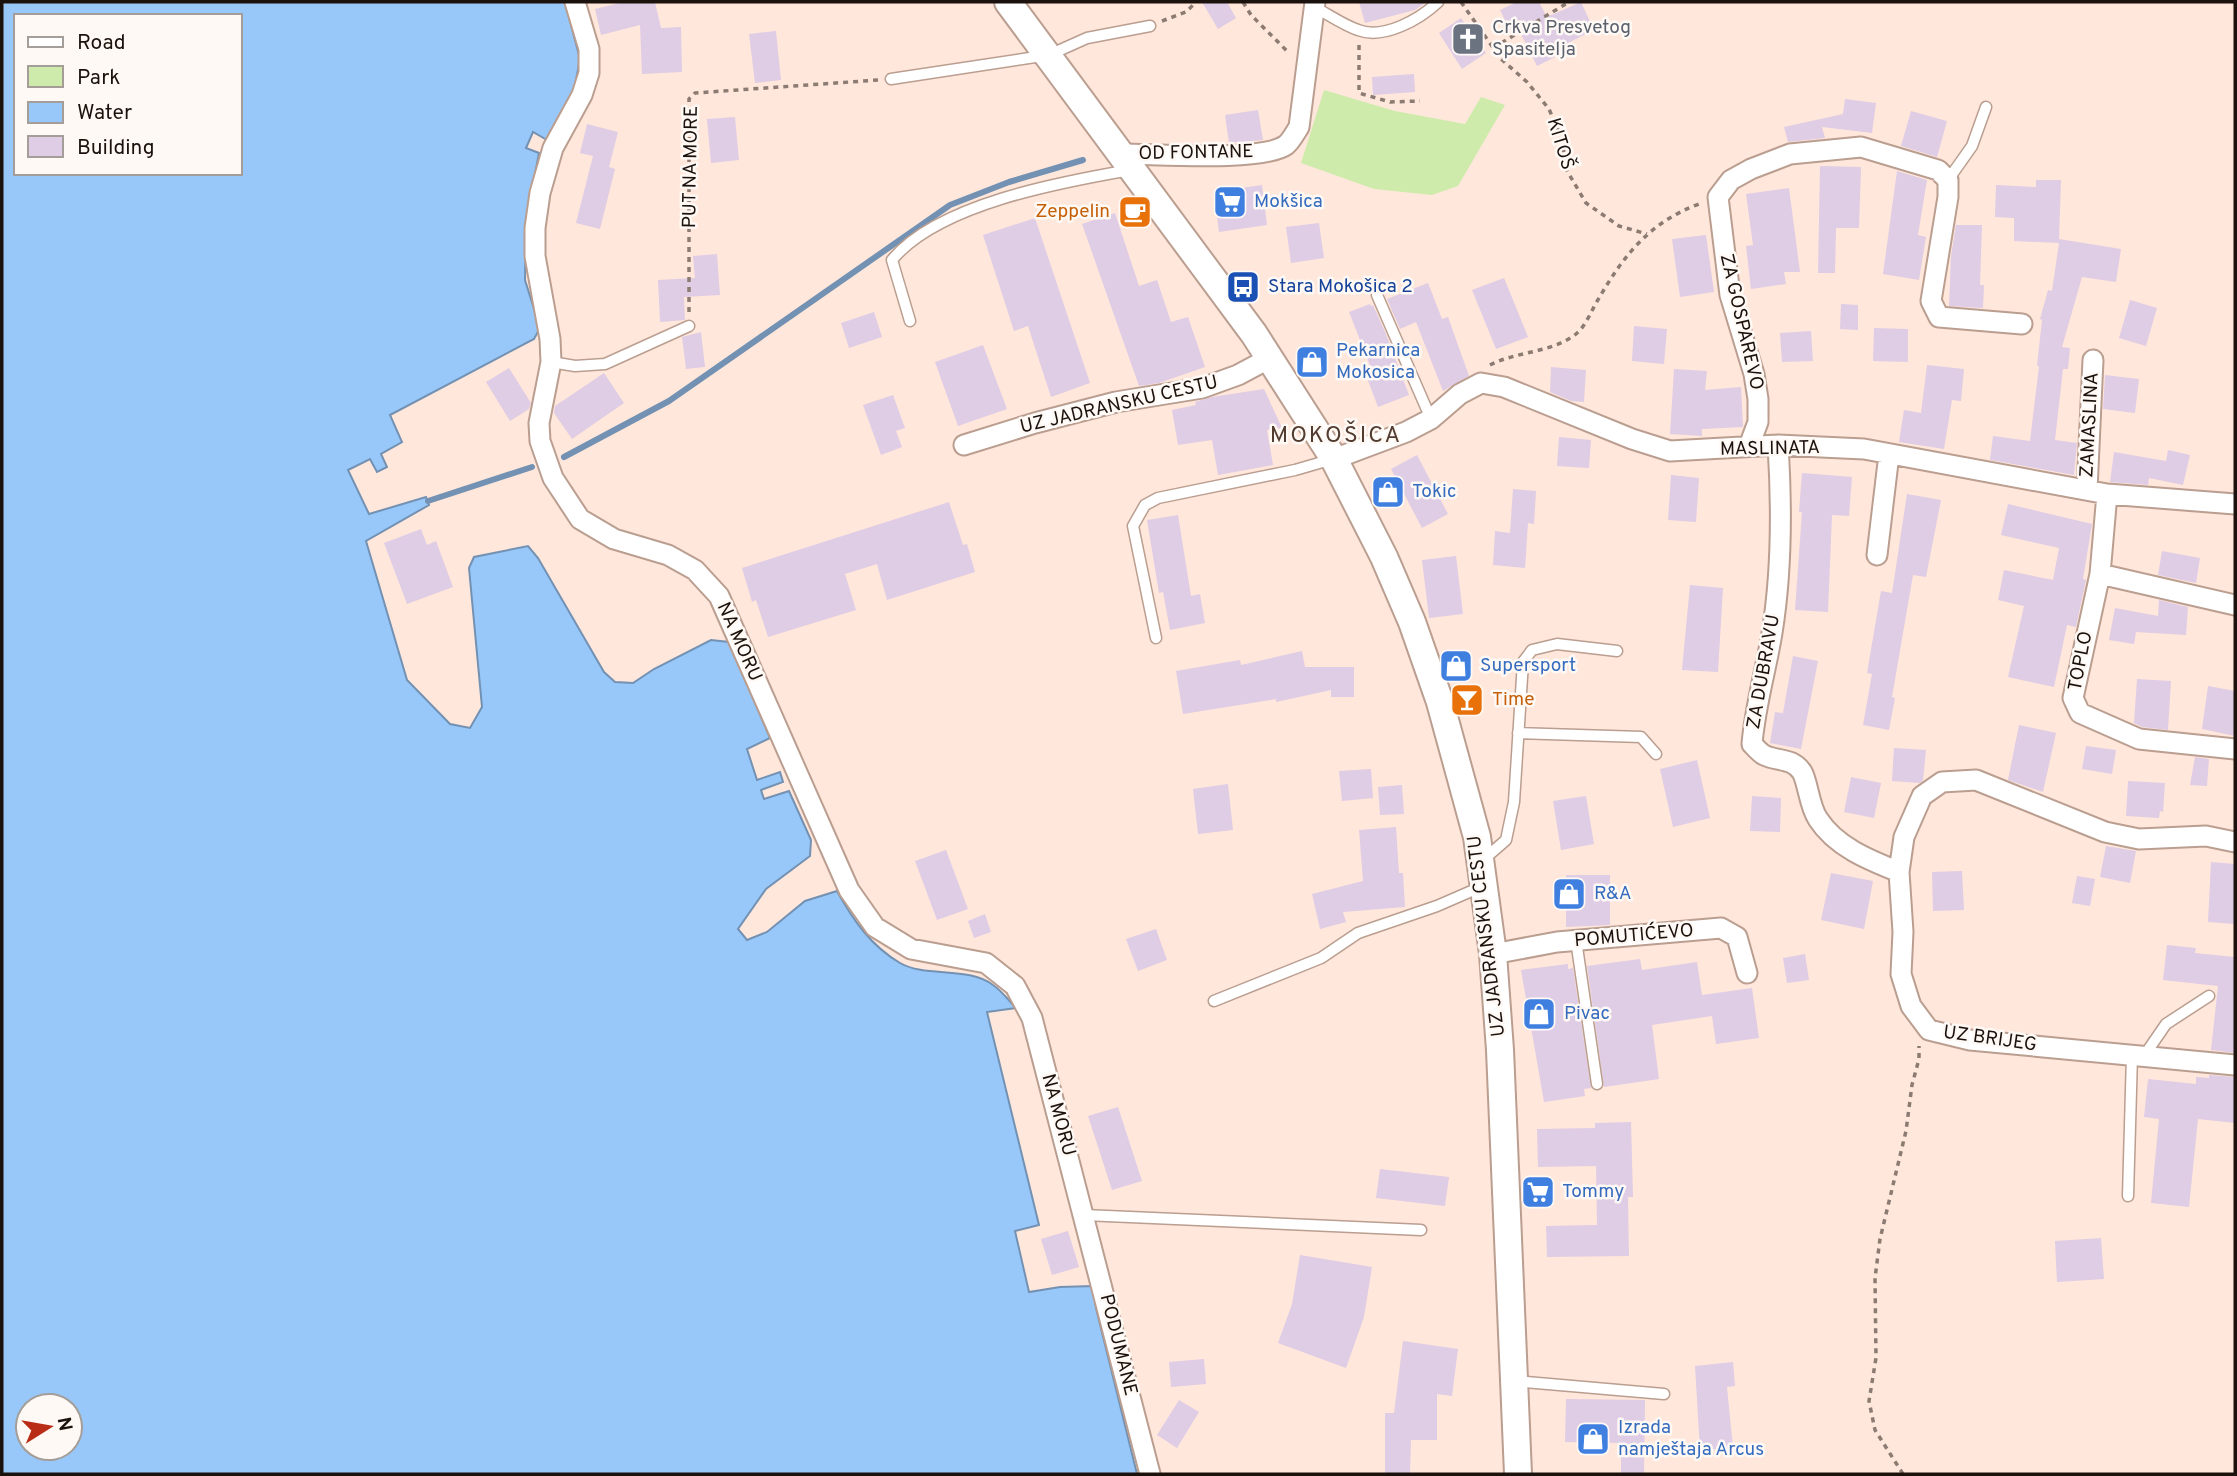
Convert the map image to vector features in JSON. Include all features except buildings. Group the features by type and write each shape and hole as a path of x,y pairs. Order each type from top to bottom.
{"main road":[{"name":"UZ JADRANSKU CESTU","path":"1008,2 1129,162 1270,358 1334,459 1384,557 1412,622 1440,702 1477,837 1493,954 1518,1474"}],"street":[{"name":"NA MORU","path":"575,2 589,48 589,73 582,95 553,148 540,193 535,228 536,256 550,339 551,362 539,423 540,441 554,478 580,519 614,539 668,555 695,570 719,596 849,890 875,927 911,949 986,963 1015,986 1032,1018 1084,1215"},
{"name":"OD FONTANE","path":"1129,162 1252,155 1286,144 1299,127 1314,4"},
{"path":"1718,197 1731,180 1790,154 1861,147 1938,170 1948,180 1948,197 1931,301 1939,317 2022,324"},
{"name":"ZA GOSPAREVO","path":"1718,197 1730,295 1754,374 1758,399 1758,422 1749,446"},
{"name":"UZ JADRANSKU CESTU","path":"964,445 1116,402 1202,388 1238,375 1270,358"},
{"name":"ZAMASLINA","path":"2087,490 2093,360"},
{"path":"1334,459 1406,432 1431,419 1460,394 1482,383"},
{"name":"MASLINATA","path":"1482,383 1504,387 1632,439 1670,451 1778,445 1864,449 2107,494 2235,504"},
{"name":"ZA DUBRAVU","path":"1778,445 1782,505 1779,558 1772,632 1752,744 1763,755 1788,760 1803,773 1807,794 1818,819 1839,841 1866,859 1899,872"},
{"path":"1877,555 1889,454"},
{"name":"TOPLO","path":"2107,494 2100,574 2073,698 2080,713 2139,739 2235,749"},
{"path":"2100,574 2235,605"},
{"path":"1899,872 1904,837 1922,796 1942,782 1976,780 2105,832 2138,839 2206,836 2235,842"},
{"name":"UZ BRIJEG","path":"1899,872 1903,932 1901,974 1910,1006 1928,1030 1970,1040 2235,1065"},
{"name":"POMUTIĆEVO","path":"1493,954 1576,940 1721,928 1737,937 1747,973"},
{"name":"PODUMANE","path":"1084,1215 1150,1474"}],"lane":[{"path":"1314,4 1357,30 1373,33 1388,31 1428,11 1438,2"},
{"path":"891,79 1049,55 1087,38 1150,26"},
{"path":"1948,180 1972,146 1986,107"},
{"path":"910,321 892,260 901,250 965,212 1052,183 1129,162"},
{"path":"1377,295 1431,419"},
{"path":"551,362 575,366 605,364 689,326"},
{"path":"1156,638 1133,526 1145,505 1157,498 1295,470 1334,459"},
{"path":"1214,1001 1321,958 1358,933 1437,906 1482,875 1506,840 1514,802 1523,662 1532,650 1558,644 1617,651"},
{"path":"1518,733 1641,737 1656,754"},
{"path":"1576,940 1597,1084"},
{"path":"2128,1196 2138,1056 2166,1024 2209,996"},
{"path":"1084,1215 1421,1230"},
{"path":"1514,1381 1664,1394"}],"path":[{"path":"1150,26 1185,12 1196,2"},
{"path":"1243,2 1251,15 1305,72"},
{"name":"KITOŠ","path":"1461,2 1501,59 1527,82 1549,109 1562,139 1566,169 1586,203 1619,226 1647,234"},
{"path":"1493,48 1569,2"},
{"path":"1357,30 1359,93 1390,102 1420,101"},
{"name":"PUT NA MORE","path":"689,326 690,99 695,93 891,79"},
{"path":"1482,383 1490,365 1507,357 1560,344 1579,332 1620,262 1647,234 1688,208 1718,197"},
{"path":"1903,1474 1875,1430 1869,1401 1876,1358 1875,1278 1880,1239 1898,1170 1919,1059 1919,1018"}],"green space":[{"path":"1324,90 1395,111 1465,124 1481,97 1505,105 1458,186 1432,195 1374,189 1301,163"}],"water":[{"path":"2,2 565,2 580,59 573,96 547,140 533,132 526,148 539,153 526,221 525,280 540,328 534,339 390,415 402,442 381,454 387,467 377,472 370,459 348,470 369,514 426,497 429,505 366,541 407,680 450,724 470,728 482,707 469,568 474,557 528,546 538,558 604,672 615,682 633,683 654,669 711,640 729,642 770,738 747,749 757,780 780,772 783,782 761,790 764,799 789,791 811,840 810,856 766,889 738,929 747,940 767,932 805,901 837,891 864,932 880,949 900,963 922,970 983,979 996,987 1016,1008 987,1012 1039,1225 1015,1231 1029,1292 1093,1286 1137,1474 2,1474"}],"waterway":[{"path":"564,457 669,401 950,205 1009,182 1083,160"},
{"path":"428,501 532,467"}],"place":[{"name":"Crkva Presvetog Spasitelja","path":"1468,39"},
{"name":"Mokšica","path":"1230,202"},
{"name":"Zeppelin","path":"1135,212"},
{"name":"Stara Mokošica 2","path":"1243,287"},
{"name":"Pekarnica Mokosica","path":"1312,362"},
{"name":"Tokic","path":"1388,492"},
{"name":"Supersport","path":"1456,666"},
{"name":"Time","path":"1467,700"},
{"name":"R&A","path":"1569,894"},
{"name":"Pivac","path":"1539,1014"},
{"name":"Tommy","path":"1538,1192"},
{"name":"Izrada namještaja Arcus","path":"1593,1439"}],"district":[{"name":"MOKOŠICA","path":"1336,436"}]}
